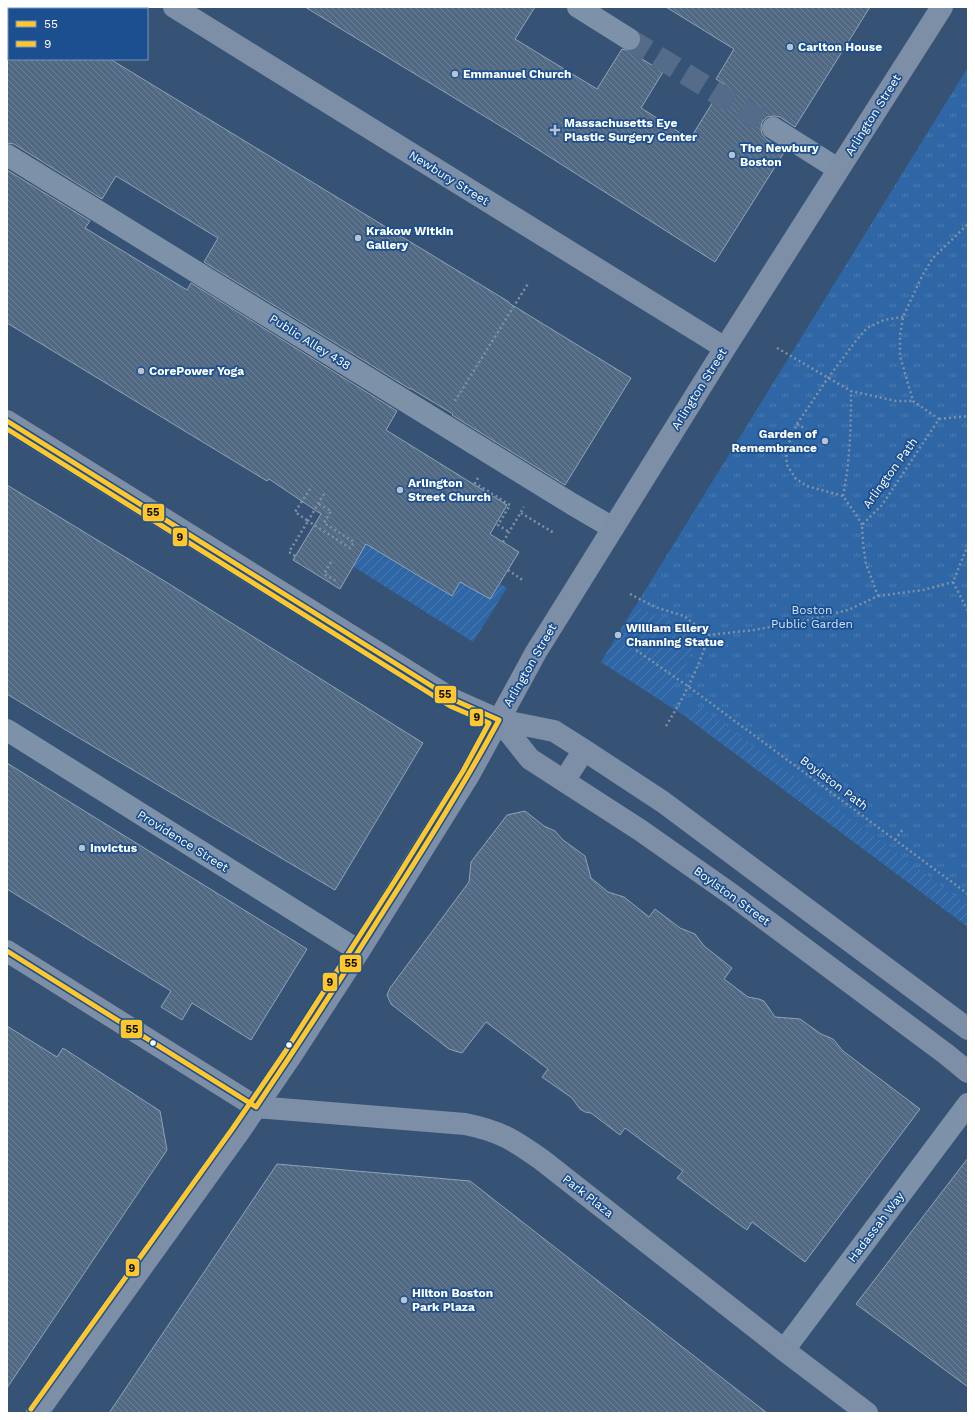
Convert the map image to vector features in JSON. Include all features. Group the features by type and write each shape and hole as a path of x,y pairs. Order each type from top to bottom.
{"main road":[{"name":"Newbury Street","path":"174,7 725,348"},
{"name":"Arlington Street","path":"37,1413 256,1107 358,951 469,774 536,652 725,348 942,7"},
{"name":"Boylston Street","path":"7,421 454,700 499,720 554,731 663,802 968,1029"},
{"name":"Boylston Street","path":"499,720 530,759 640,830 731,894 968,1072"},
{"path":"564,781 584,750"},
{"path":"7,951 256,1107"},
{"name":"Park Plaza","path":"256,1107 465,1124 486,1128 504,1135 523,1146 542,1160 784,1350 867,1413"}],"street":[{"path":"578,7 628,39"},
{"path":"773,128 838,169"},
{"name":"Public Alley 438","path":"7,155 613,528"},
{"name":"Providence Street","path":"7,730 358,951"},
{"name":"Hadassah Way","path":"784,1350 968,1104"}],"path":[{"path":"913,401 900,356 900,334 903,317 922,276 933,258 968,224"},
{"path":"462,390 529,282"},
{"path":"862,525 858,516 844,496 806,486 796,479 792,475 787,465 786,453 792,434 798,424 828,378 867,328 884,320 903,317"},
{"path":"777,348 851,391 896,401 913,401 939,419 968,416"},
{"path":"844,496 850,458 851,391"},
{"name":"Arlington Path","path":"878,596 866,564 862,525 882,505 939,419"},
{"path":"798,424 806,429"},
{"path":"478,478 475,483 510,505 498,525 509,532"},
{"path":"312,486 295,512 350,548 354,542 324,523 331,511 318,504"},
{"path":"295,556 288,552 324,494"},
{"path":"503,542 524,506 518,502"},
{"path":"521,513 554,533"},
{"path":"968,545 953,582 968,611"},
{"path":"331,562 324,574 336,581"},
{"path":"508,570 524,580"},
{"path":"630,594 655,607 684,616 709,635 754,630 808,620 848,610 878,596 923,590 953,582"},
{"path":"666,726 689,687 703,654 709,635"},
{"name":"Boylston Path","path":"636,650 689,687 968,894"},
{"path":"895,840 903,829"}],"green space":[{"name":"Boston Public Garden","path":"968,67 968,927 686,717 601,662"},
{"path":"308,538 360,539 452,596 460,582 490,599 500,584 507,588 473,642"},
{"path":"635,606 673,622 693,636 693,644 688,661 679,680 665,703 601,662"},
{"path":"693,707 701,707 968,906 968,927 686,717"}],"building":[{"path":"305,7 535,7 515,39 597,89 622,49 629,51 663,72 641,108 690,139 724,84 716,79 734,49 666,7 870,7 795,127 780,117 774,116 767,117 762,122 762,134 766,139 785,151 715,262 512,133"},
{"path":"7,59 112,60 631,378 565,485 452,415 453,414 204,262 218,238 116,176 102,199 14,144 7,143"},
{"path":"7,170 90,221 85,228 187,290 191,283 397,411 386,430 507,505 490,534 519,552 490,599 460,582 452,596 366,544 340,589 293,560 321,514 269,479 267,481 7,323"},
{"path":"7,485 166,582 423,743 335,890 7,694"},
{"path":"7,763 307,949 251,1040 192,1003 182,1020 161,1007 171,991 7,889"},
{"path":"525,811 544,826 555,831 563,840 585,856 591,878 608,892 624,897 649,917 655,909 680,928 695,934 704,946 732,968 724,979 748,997 764,1001 775,1017 800,1019 821,1034 833,1039 843,1051 920,1109 805,1262 752,1222 747,1230 737,1223 677,1178 683,1171 625,1128 620,1135 591,1113 580,1109 572,1098 542,1077 548,1069 486,1022 462,1053 449,1049 391,1004 387,995 390,988 469,882 471,862 507,815"},
{"path":"7,1026 57,1057 63,1048 160,1111 167,1150 7,1388"},
{"path":"968,1158 968,1387 856,1304"},
{"name":"Hilton Boston Park Plaza","path":"277,1164 470,1181 767,1413 109,1413"}],"tunnel":[{"path":"629,39 773,128"}],"transit line":[{"name":"55","path":"7,421 454,700 499,720 458,792 415,862 256,1107"},
{"name":"9","path":"7,429 450,706 489,723 463,771 285,1052 233,1128 31,1409"},
{"name":"55","path":"7,951 256,1107"}],"place":[{"name":"Carlton House","path":"790,47"},
{"name":"Emmanuel Church","path":"455,74"},
{"name":"Massachusetts Eye Plastic Surgery Center","path":"555,130"},
{"name":"The Newbury Boston","path":"732,155"},
{"name":"Krakow Witkin Gallery","path":"358,238"},
{"name":"CorePower Yoga","path":"141,371"},
{"name":"Garden of Remembrance","path":"825,441"},
{"name":"Arlington Street Church","path":"400,490"},
{"name":"William Ellery Channing Statue","path":"618,635"},
{"name":"Invictus","path":"82,848"},
{"name":"Hilton Boston Park Plaza","path":"404,1300"}]}
